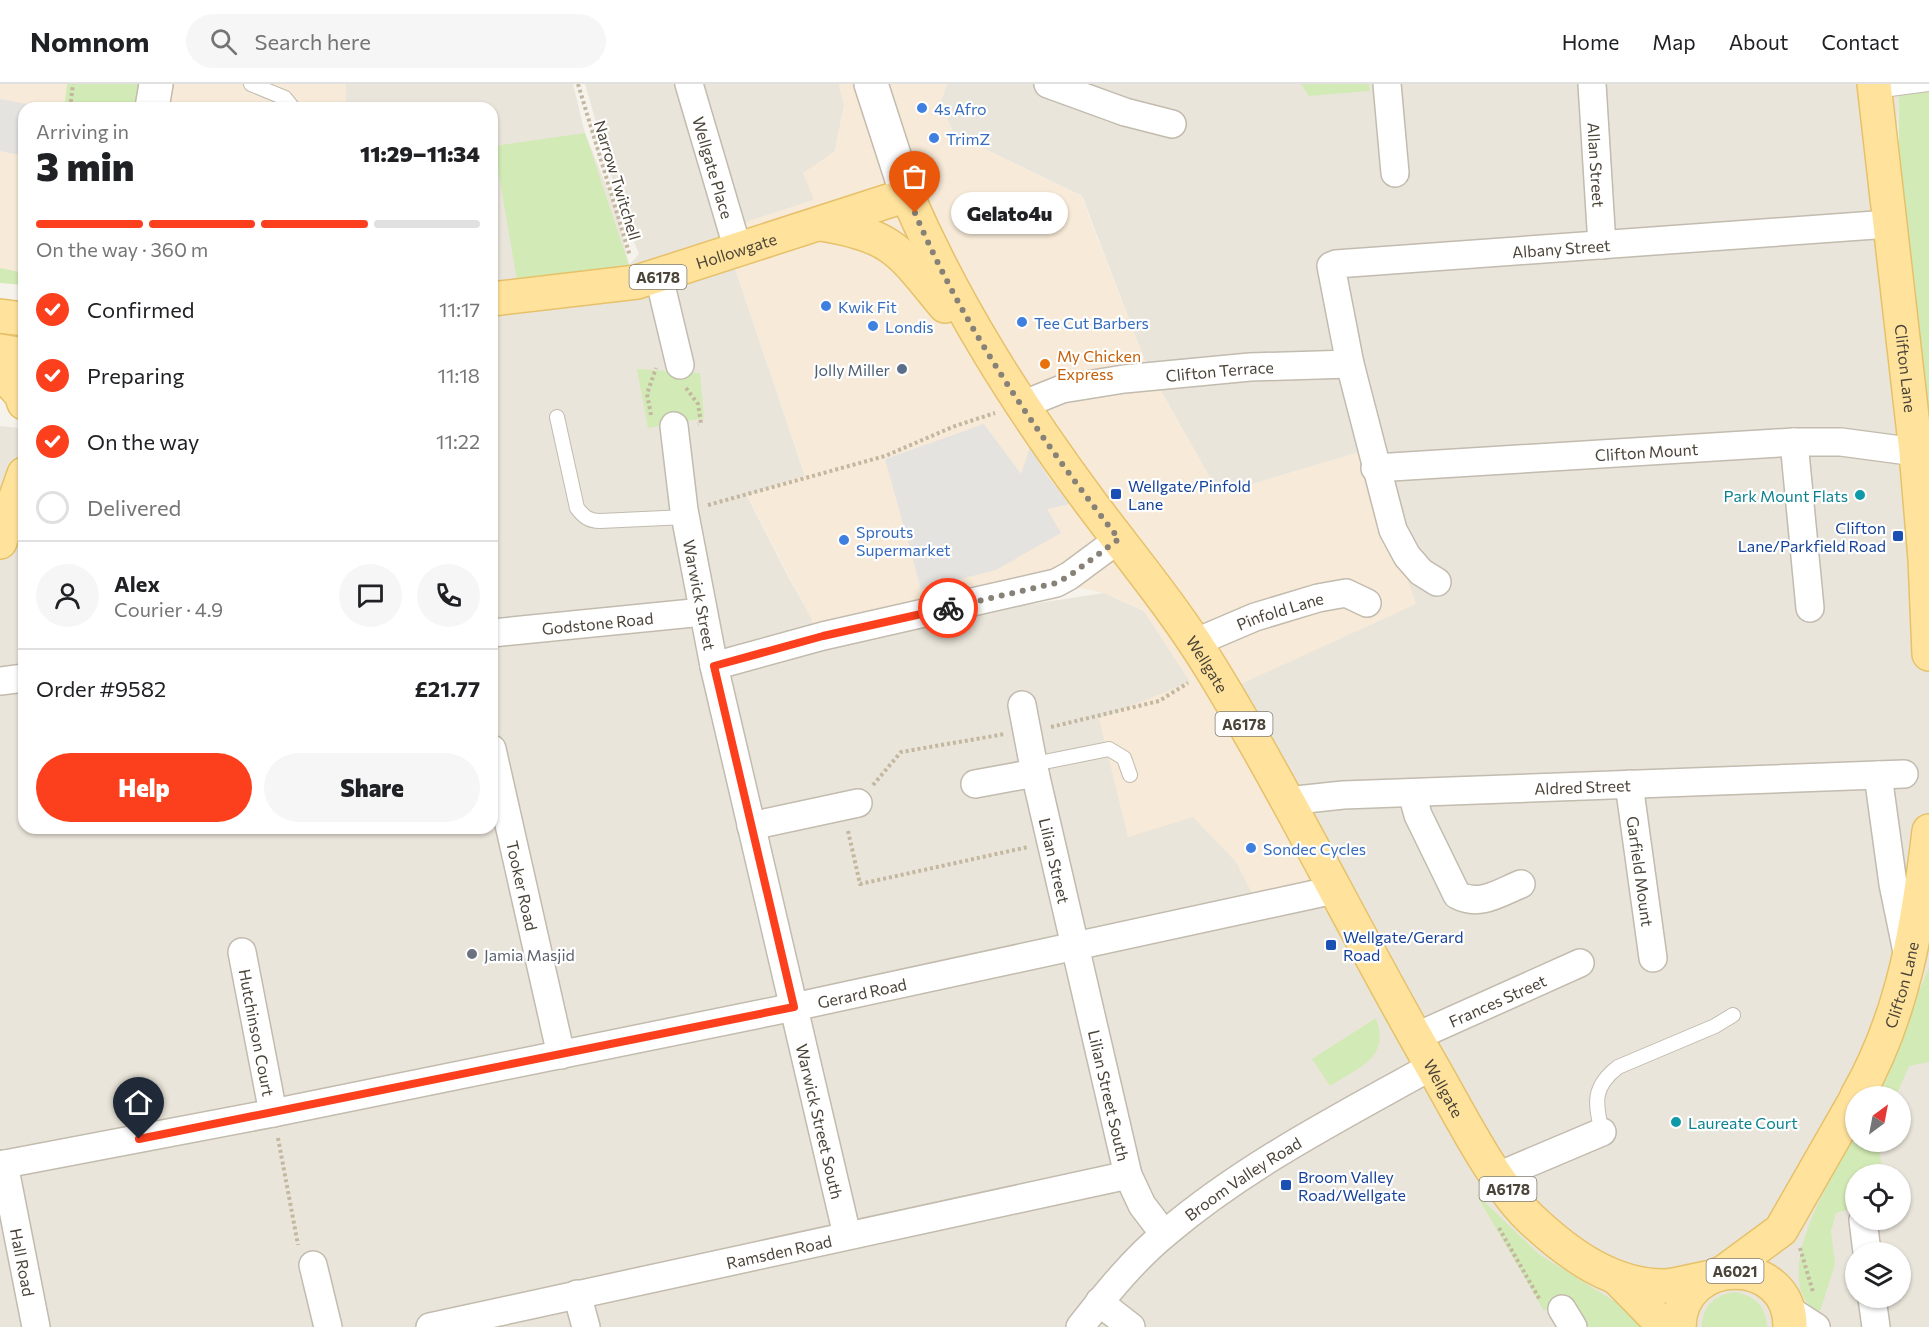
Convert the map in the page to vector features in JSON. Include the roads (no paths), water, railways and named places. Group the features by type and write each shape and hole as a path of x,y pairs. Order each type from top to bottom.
{"main road":[{"name":"Clifton Lane","path":"1874,87 1927,559 1929,654"},
{"name":"Hollowgate","path":"498,298 648,280 907,195"},
{"name":"Wellgate","path":"907,195 930,249 994,364 1022,405 1060,469 1119,539 1194,643 1287,801 1415,1037 1498,1176 1527,1216 1557,1243 1591,1266 1618,1279 1666,1286 1716,1275"},
{"name":"A6178","path":"817,223 858,230 888,243 902,255 994,364"},
{"path":"0,316 18,318"},
{"path":"0,351 18,354"},
{"path":"0,371 18,391"},
{"path":"1,538 18,491"},
{"name":"Clifton Lane","path":"1861,1086 1899,1001 1910,962 1929,831"},
{"name":"Clifton Lane","path":"1716,1275 1785,1223 1845,1117"},
{"name":"A6021","path":"1785,1223 1799,1312"},
{"name":"A6021","path":"1679,1327 1683,1306 1693,1290 1716,1275 1740,1271 1756,1275 1771,1284 1799,1312"},
{"name":"Wellgate","path":"1618,1279 1665,1327"}],"street":[{"path":"153,102 156,84"},
{"name":"Wellgate Place","path":"688,84 738,250"},
{"name":"Wellgate","path":"871,84 907,195"},
{"path":"1048,84 1125,112 1172,124"},
{"path":"1387,84 1395,173"},
{"name":"Allan Street","path":"1592,84 1602,245"},
{"name":"Albany Street","path":"1350,364 1330,272 1331,266 1336,264 1889,225"},
{"path":"648,280 678,357"},
{"path":"1350,364 1375,468 1393,530 1407,556 1421,572 1437,582"},
{"name":"Clifton Terrace","path":"1022,405 1062,389 1125,379 1250,368 1350,364"},
{"name":"Warwick Street","path":"674,426 685,514 714,666 794,1007"},
{"path":"1794,442 1810,608"},
{"name":"Clifton Mount","path":"1375,468 1794,442 1841,442 1916,452"},
{"path":"714,666 823,636 1056,583 1119,539"},
{"name":"Pinfold Lane","path":"1194,643 1255,617 1318,598 1346,593 1367,603"},
{"name":"Godstone Road","path":"498,632 703,612"},
{"path":"0,681 18,679"},
{"name":"Lilian Street","path":"1022,705 1078,948"},
{"path":"975,784 1035,768"},
{"name":"Aldred Street","path":"1287,801 1343,795 1891,775 1893,884 1910,962"},
{"name":"Tooker Road","path":"498,776 561,1055"},
{"name":"Garfield Mount","path":"1629,784 1653,958"},
{"path":"1412,793 1418,815 1457,895 1467,900 1481,901 1521,884"},
{"path":"751,826 850,805"},
{"name":"Gerard Road","path":"2,1164 273,1113 561,1055 1078,948 1334,890"},
{"name":"Lilian Street South","path":"1078,948 1128,1175 1142,1205 1164,1234"},
{"name":"Hutchinson Court","path":"242,952 273,1113"},
{"name":"Frances Street","path":"1415,1037 1580,963"},
{"name":"Warwick Street South","path":"794,1007 847,1235"},
{"name":"Broom Valley Road","path":"1080,1327 1099,1302 1164,1234 1246,1172 1432,1066"},
{"path":"1498,1176 1602,1132"},
{"name":"Hall Road","path":"2,1164 36,1327"},
{"name":"Ramsden Road","path":"430,1327 1128,1175"},
{"path":"313,1265 328,1327"},
{"path":"577,1294 586,1327"},
{"path":"1099,1302 1131,1327"},
{"path":"1873,1308 1876,1327"}],"lane":[{"path":"250,84 285,98 288,102"},
{"path":"1874,87 1929,84"},
{"path":"557,417 577,508 582,516 590,521 600,521 685,514"},
{"path":"1035,768 1108,748 1124,758 1130,775"},
{"path":"1602,1132 1597,1110 1598,1090 1605,1077 1618,1067 1715,1026 1733,1015"}],"place":[{"name":"4s Afro","path":"922,108"},
{"name":"TrimZ","path":"934,138"},
{"name":"Gelato4u","path":"915,213"},
{"name":"Kwik Fit","path":"826,306"},
{"name":"Tee Cut Barbers","path":"1022,322"},
{"name":"Londis","path":"873,326"},
{"name":"My Chicken Express","path":"1045,364"},
{"name":"Jolly Miller","path":"902,369"},
{"name":"Wellgate/Pinfold Lane","path":"1116,494"},
{"name":"Park Mount Flats","path":"1860,495"},
{"name":"Clifton Lane/Parkfield Road","path":"1898,536"},
{"name":"Sprouts Supermarket","path":"844,540"},
{"name":"Sondec Cycles","path":"1251,848"},
{"name":"Wellgate/Gerard Road","path":"1331,945"},
{"name":"Jamia Masjid","path":"472,954"},
{"name":"Laureate Court","path":"1676,1122"},
{"name":"Broom Valley Road/Wellgate","path":"1286,1185"}]}
